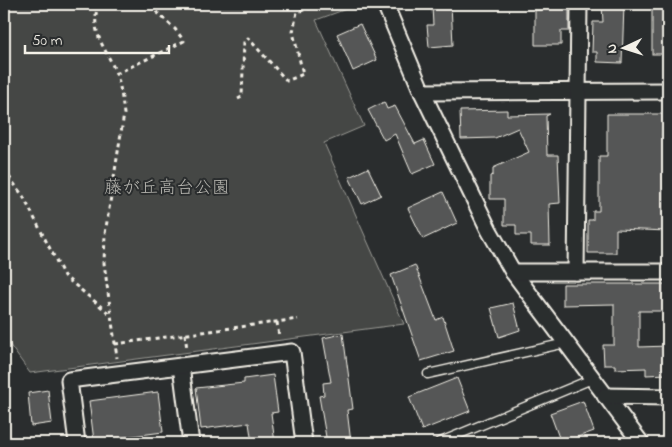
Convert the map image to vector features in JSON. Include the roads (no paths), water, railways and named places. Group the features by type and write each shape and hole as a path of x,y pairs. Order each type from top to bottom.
{"street":[{"path":"385,4 422,92 489,230 513,272 641,443"},
{"path":"576,272 579,4"},
{"path":"422,92 668,91"},
{"path":"513,272 668,272"},
{"path":"77,443 69,380 292,352 304,443"},
{"path":"181,366 191,443"},
{"path":"605,396 668,397"}],"lane":[{"path":"428,374 566,343"},
{"path":"438,443 592,379"}],"park label":[{"name":"藤が丘高台公園","path":"167,189"}]}
